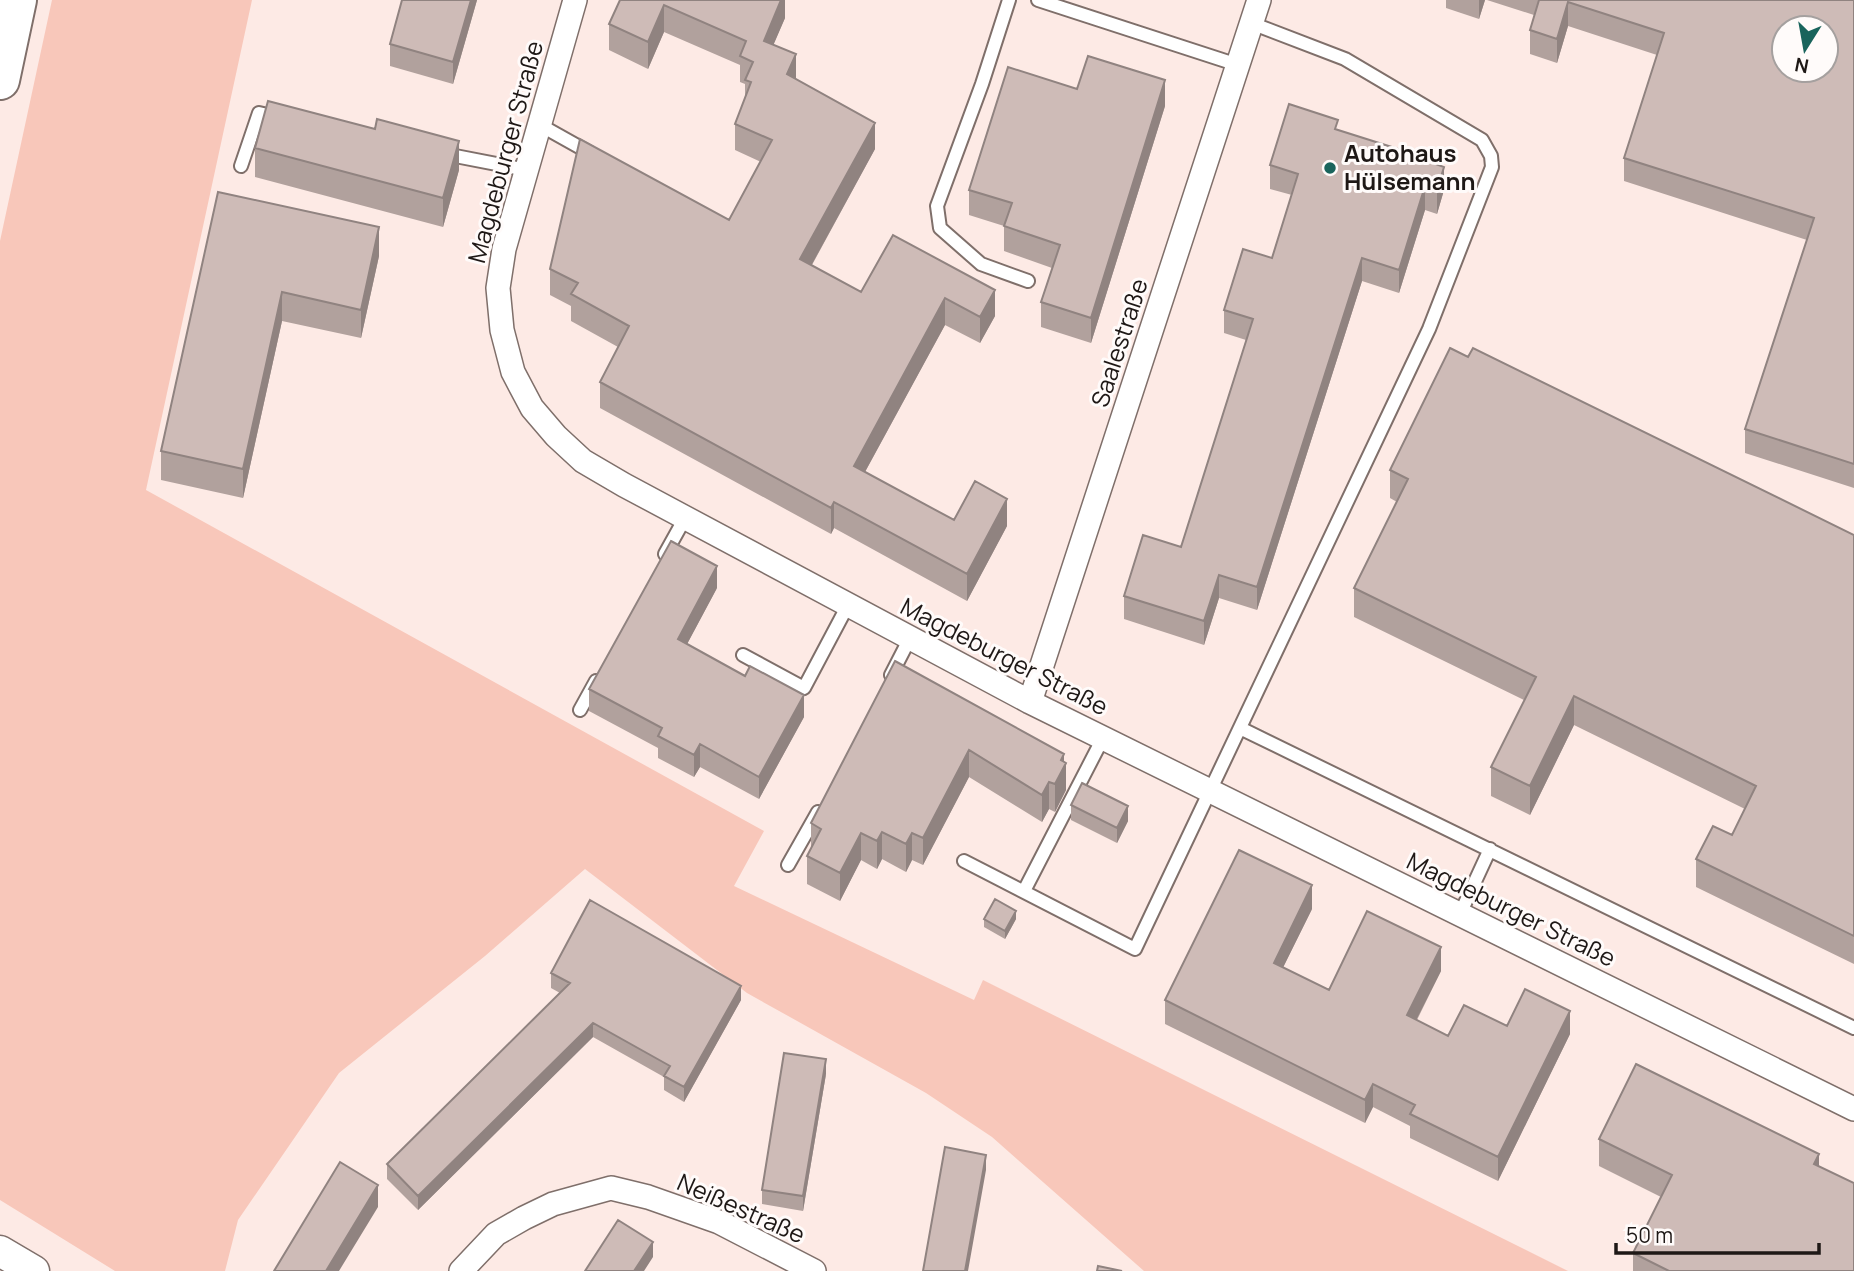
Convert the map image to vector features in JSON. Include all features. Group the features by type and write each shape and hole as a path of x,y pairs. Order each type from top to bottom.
{"highway":[{"path":"0,80 17,0"}],"street":[{"name":"Magdeburger Straße","path":"575,0 504,248 498,288 502,330 513,372 532,408 556,436 583,461 1030,702 1854,1109"},
{"name":"Saalestraße","path":"1030,702 1259,0"},
{"name":"Neißestraße","path":"461,1271 496,1234 524,1218 553,1204 611,1188 648,1197 719,1222 814,1271"},
{"path":"0,1251 34,1271"}],"lane":[{"path":"1009,0 982,84 937,206 940,228 981,264 1028,281"},
{"path":"1038,0 1238,65"},
{"path":"964,861 1135,949 1429,329 1492,167 1491,156 1482,141 1402,93 1345,59 1251,23"},
{"path":"241,166 259,113 299,122"},
{"path":"540,125 600,158"},
{"path":"432,151 527,170"},
{"path":"659,566 685,518"},
{"path":"743,655 804,688 848,605"},
{"path":"886,684 909,638"},
{"path":"580,710 600,674"},
{"path":"1240,727 1854,1028"},
{"path":"1024,891 1103,738"},
{"path":"788,864 825,799"},
{"path":"1460,914 1490,849"}],"shaded area":[{"path":"52,0 252,0 146,490 764,831 734,886 974,1000 983,980 1568,1271 1144,1271 992,1137 926,1093 747,993 585,869 485,956 339,1073 238,1220 225,1271 115,1271 0,1200 0,241"}],"building":[{"path":"402,0 471,0 453,62 390,44"},
{"path":"620,0 781,0 764,41 796,54 787,74 875,123 800,259 861,292 893,235 995,290 980,317 945,298 854,466 954,520 975,481 1007,499 967,574 834,502 831,508 600,382 629,326 571,294 578,283 550,269 580,139 729,220 772,140 735,124 751,82 745,80 753,62 740,56 746,41 664,5 648,42 609,24"},
{"path":"1539,0 1854,0 1854,464 1745,429 1814,218 1624,158 1664,33 1568,2 1557,39 1530,30"},
{"path":"1088,56 1165,80 1091,318 1041,302 1060,245 1004,226 1012,203 969,190 1008,67 1077,89"},
{"path":"268,101 375,129 377,119 459,141 443,198 255,148"},
{"path":"1289,104 1338,120 1335,129 1433,160 1433,163 1444,167 1437,190 1425,186 1399,270 1362,258 1257,587 1219,575 1204,621 1124,596 1143,535 1181,547 1253,319 1224,310 1243,249 1272,258 1298,174 1270,165"},
{"path":"218,192 379,227 361,310 282,292 243,469 161,451"},
{"path":"1450,348 1468,357 1473,348 1854,535 1854,936 1696,859 1713,826 1732,835 1756,786 1574,696 1530,786 1491,767 1536,677 1354,588 1408,479 1390,470"},
{"path":"671,541 717,566 678,639 745,676 750,666 804,695 759,777 700,744 694,755 658,736 662,728 589,689"},
{"path":"895,661 1064,754 1061,760 1066,763 1055,784 1049,782 1042,795 969,750 923,838 912,833 906,844 882,832 877,841 861,833 840,873 807,856 821,829 811,823"},
{"path":"1082,783 1128,806 1117,828 1071,805"},
{"path":"1239,850 1312,885 1274,963 1329,990 1367,911 1441,947 1407,1015 1448,1036 1464,1005 1507,1026 1525,989 1570,1011 1498,1157 1410,1114 1415,1105 1373,1084 1365,1100 1165,1000"},
{"path":"995,899 1016,911 1005,931 984,919"},
{"path":"590,900 741,986 684,1087 664,1076 670,1066 593,1023 418,1196 387,1164 570,983 551,973"},
{"path":"784,1053 826,1059 803,1196 762,1190"},
{"path":"1636,1064 1819,1154 1814,1164 1854,1183 1854,1271 1669,1271 1633,1253 1672,1175 1599,1139"},
{"path":"945,1147 986,1155 965,1271 923,1271"},
{"path":"340,1162 378,1185 326,1271 274,1271"},
{"path":"618,1220 653,1242 634,1271 585,1271"},
{"path":"1098,1266 1122,1271 1097,1271"}],"place":[{"name":"Autohaus Hülsemann","path":"1330,168"}]}
